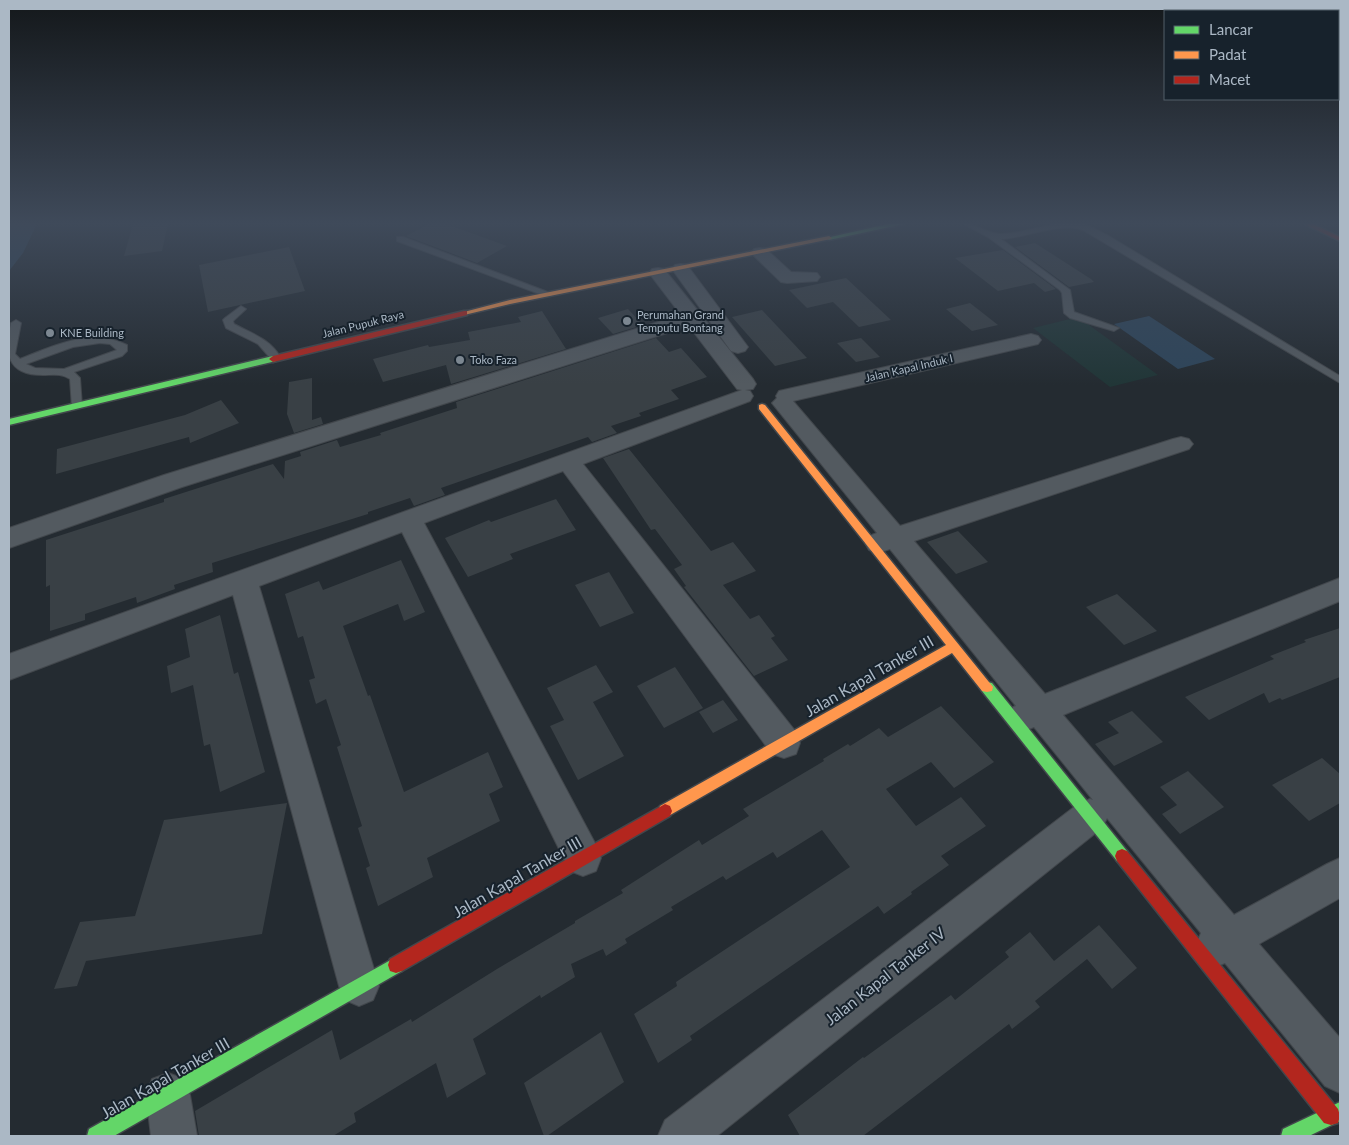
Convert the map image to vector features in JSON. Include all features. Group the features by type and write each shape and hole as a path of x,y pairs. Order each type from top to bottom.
{"street":[{"name":"Jalan Pupuk Raya","path":"9,422 548,294 635,277"},
{"path":"661,277 693,318 765,391"},
{"path":"687,277 765,391 884,541 1215,947 1336,1113 1290,1136"},
{"path":"786,277 801,277"},
{"path":"9,538 173,480 693,318"},
{"name":"Jalan Kapal Induk I","path":"9,667 567,460 765,391 1031,340"},
{"path":"884,541 1181,444"},
{"path":"567,460 784,743"},
{"path":"409,519 583,858"},
{"path":"884,541 954,646 1027,716 1090,816 1215,947 1340,1071"},
{"path":"244,580 359,986"},
{"path":"1027,716 1340,589"},
{"name":"Jalan Kapal Tanker III","path":"96,1136 171,1116 359,986 954,646"},
{"name":"Jalan Kapal Tanker IV","path":"681,1136 1090,816"},
{"path":"1215,947 1340,877"}],"lane":[{"path":"504,277 548,294"},
{"path":"1048,277 1063,288 1068,300 1069,313 1085,320 1102,323 1114,328"},
{"path":"1171,277 1340,380"},
{"path":"241,308 228,320 229,326 257,338 272,350 276,358"},
{"path":"16,323 10,354 16,364 24,369 36,372 65,372 118,354 123,347 118,343 108,340 87,341 62,347 16,364"},
{"path":"65,372 75,378 76,406"}],"green space":[{"path":"1078,317 1158,375 1110,387 1033,328"}],"water":[{"path":"1149,316 1215,359 1178,369 1114,324"}],"building":[{"path":"201,277 300,277 305,291 208,312"},
{"path":"980,277 1040,277 1056,289 1045,292 1034,283 998,291"},
{"path":"1056,277 1089,277 1094,282 1069,287"},
{"path":"846,278 891,320 859,327 833,302 807,308 789,290"},
{"path":"970,303 998,325 972,331 946,309"},
{"path":"628,309 643,325 613,334 598,318"},
{"path":"762,310 807,358 775,366 732,317"},
{"path":"542,311 566,349 451,384 446,365 383,382 373,359 428,345 429,347 470,340 468,332 521,322 518,317"},
{"path":"656,338 669,352 681,348 707,377 671,390 679,399 639,413 641,416 611,426 617,433 592,442 588,437 441,488 445,495 414,506 410,498 368,512 368,514 212,563 213,572 174,585 175,589 137,603 136,597 85,614 85,620 50,631 50,585 46,587 46,540 273,464 284,479 285,461 301,456 300,452 337,440 340,447 381,435 380,433 457,408 456,402"},
{"path":"861,338 880,357 856,362 837,343"},
{"path":"312,378 312,420 321,417 323,424 294,433 287,414 289,382"},
{"path":"221,400 239,423 190,443 189,437 56,474 57,449 185,415"},
{"path":"629,449 711,551 733,542 756,571 723,585 750,619 759,615 775,636 771,638 788,660 754,676 684,587 686,586 674,569 682,565 655,529 651,530 603,458"},
{"path":"556,499 576,530 510,554 513,559 468,577 445,538 489,520 491,522"},
{"path":"958,531 988,562 956,574 927,542"},
{"path":"401,560 425,612 404,621 398,604 343,626 368,696 370,695 404,792 488,752 503,787 489,794 500,821 427,858 433,877 378,906 366,868 370,866 358,828 362,826 337,747 341,745 326,699 316,704 309,680 315,678 303,636 298,638 285,594 319,581 323,590"},
{"path":"609,572 634,613 600,627 575,585"},
{"path":"1117,594 1157,631 1124,645 1086,607"},
{"path":"220,615 234,674 238,672 265,772 220,792 210,744 204,746 193,685 171,693 167,666 190,657 185,629"},
{"path":"1340,628 1340,677 1282,700 1280,698 1269,703 1264,693 1209,720 1185,697 1274,659 1270,656 1306,642 1304,640"},
{"path":"596,665 613,692 593,702 624,756 578,780 550,726 564,720 547,688"},
{"path":"675,667 703,708 664,728 637,686"},
{"path":"723,700 738,720 713,733 699,712"},
{"path":"941,706 994,762 954,788 931,762 886,789 916,826 961,797 986,826 941,856 949,865 911,892 912,894 884,914 878,906 690,1036 692,1040 658,1063 634,1014 677,986 676,982 850,867 822,830 777,858 773,852 726,880 723,876 671,907 673,910 625,939 627,943 606,956 603,949 571,964 575,977 541,998 540,995 473,1039 486,1074 447,1098 436,1063 354,1113 356,1122 333,1136 199,1136 195,1111 332,1030 340,1060 411,1019 412,1022 575,923 575,921 623,893 621,890 699,840 702,845 749,816 743,809 824,761 823,759 848,744 850,746 879,728 888,737"},
{"path":"1132,711 1163,742 1114,766 1095,744 1119,733 1108,722"},
{"path":"1322,758 1340,774 1340,803 1309,821 1272,785"},
{"path":"1188,771 1224,807 1180,834 1162,814 1177,805 1160,787"},
{"path":"287,803 262,934 86,961 77,986 54,989 80,922 135,916 164,820"},
{"path":"1099,925 1137,968 1112,989 1087,959 1035,1001 1040,1007 1012,1029 1009,1024 863,1136 800,1136 788,1115 863,1057 951,995 955,1000 1009,957 1005,952 1030,932 1054,961"},
{"path":"601,1032 624,1082 547,1136 544,1136 524,1083"}],"traffic: fast":[{"path":"9,422 273,359"},
{"path":"987,687 1122,856"},
{"path":"96,1136 396,965"},
{"path":"1290,1136 1340,1111"}],"traffic: slow":[{"path":"464,313 632,277"},
{"path":"762,407 987,687"},
{"path":"665,811 954,646"}],"traffic: jam":[{"path":"273,359 464,313"},
{"path":"396,965 665,811"},
{"path":"1122,856 1331,1116"}],"place":[{"name":"Perumahan Grand Temputu Bontang","path":"627,321"},
{"name":"KNE Building","path":"50,333"},
{"name":"Toko Faza","path":"460,360"}]}
